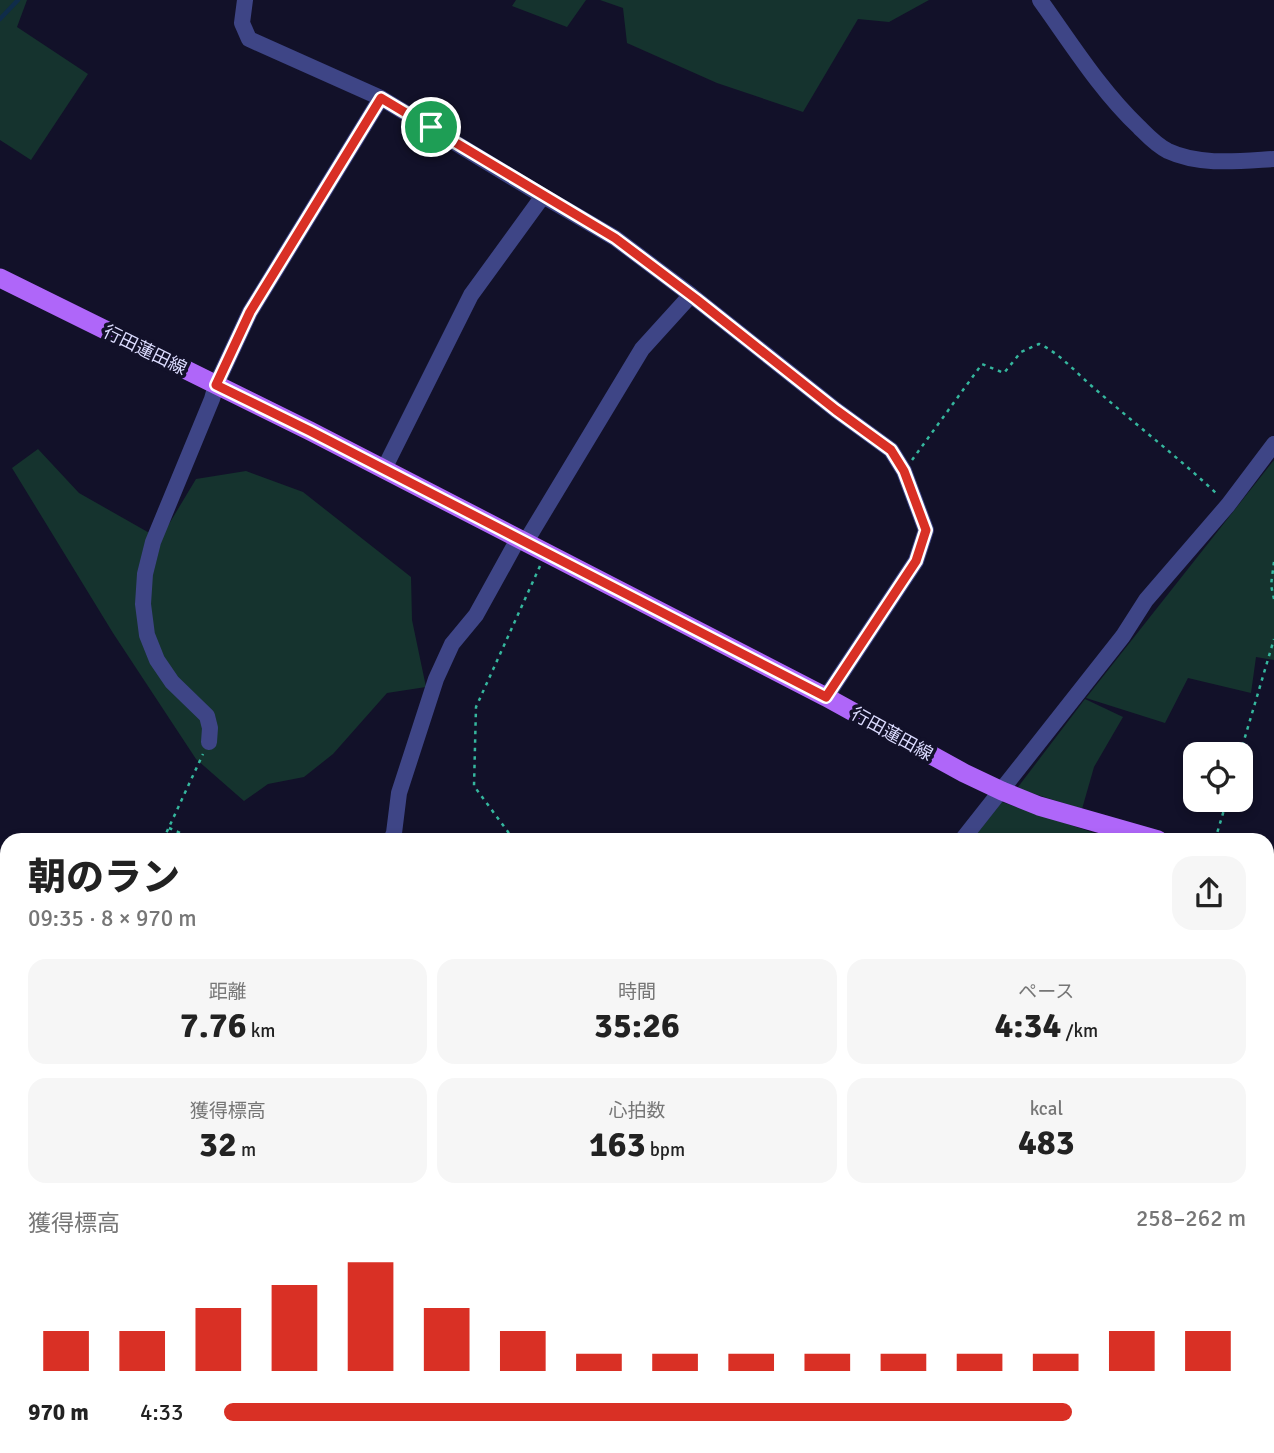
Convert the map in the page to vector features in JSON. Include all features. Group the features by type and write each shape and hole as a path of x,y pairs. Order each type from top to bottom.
{"main road":[{"name":"行田蓮田線","path":"0,278 384,469 826,697 964,774 1074,817 1132,833"}],"street":[{"path":"245,0 242,23 249,39 381,98 615,238 891,450 904,471 926,530 916,561 826,697"},
{"path":"1040,0 1089,71 1129,118 1168,151 1197,160 1274,159"},
{"path":"209,742 207,716 172,682 157,660 147,635 143,604 145,574 153,542 216,385 250,312 381,98"},
{"path":"384,469 471,295 543,196"},
{"path":"394,833 399,793 436,679 452,644 476,615 642,349 691,295"},
{"path":"968,833 1123,636 1146,600 1228,505 1274,444"}],"path":[{"path":"904,471 982,364 1004,373 1021,352 1039,344 1050,348 1087,383 1181,460 1228,505"},
{"path":"509,833 474,786 476,707 545,553"},
{"path":"1274,562 1271,585 1274,599"},
{"path":"1244,742 1274,639"},
{"path":"166,833 209,742"},
{"path":"1217,833 1223,812"},
{"path":"169,828 180,833"}],"green space":[{"path":"0,0 27,0 17,27 88,74 31,160 0,140"},
{"path":"516,0 586,0 567,27 512,6"},
{"path":"600,0 929,0 889,22 858,19 803,112 717,83 627,43 623,8"},
{"path":"38,449 79,493 160,539 196,479 246,471 303,492 411,577 412,620 426,687 387,693 333,754 304,777 268,784 244,801 196,759 113,633 12,468"},
{"path":"1274,460 1274,660 1256,657 1251,693 1188,678 1165,723 1086,698"},
{"path":"1085,699 1123,717 1094,767 1082,809 1019,789 1018,787"},
{"path":"1002,802 1094,833 978,833"}],"waterway":[{"path":"0,19 18,0"}],"route":[{"path":"381,98 431,127 615,238 891,450 904,471 926,530 916,561 826,697 216,385 250,312 381,98"}]}
